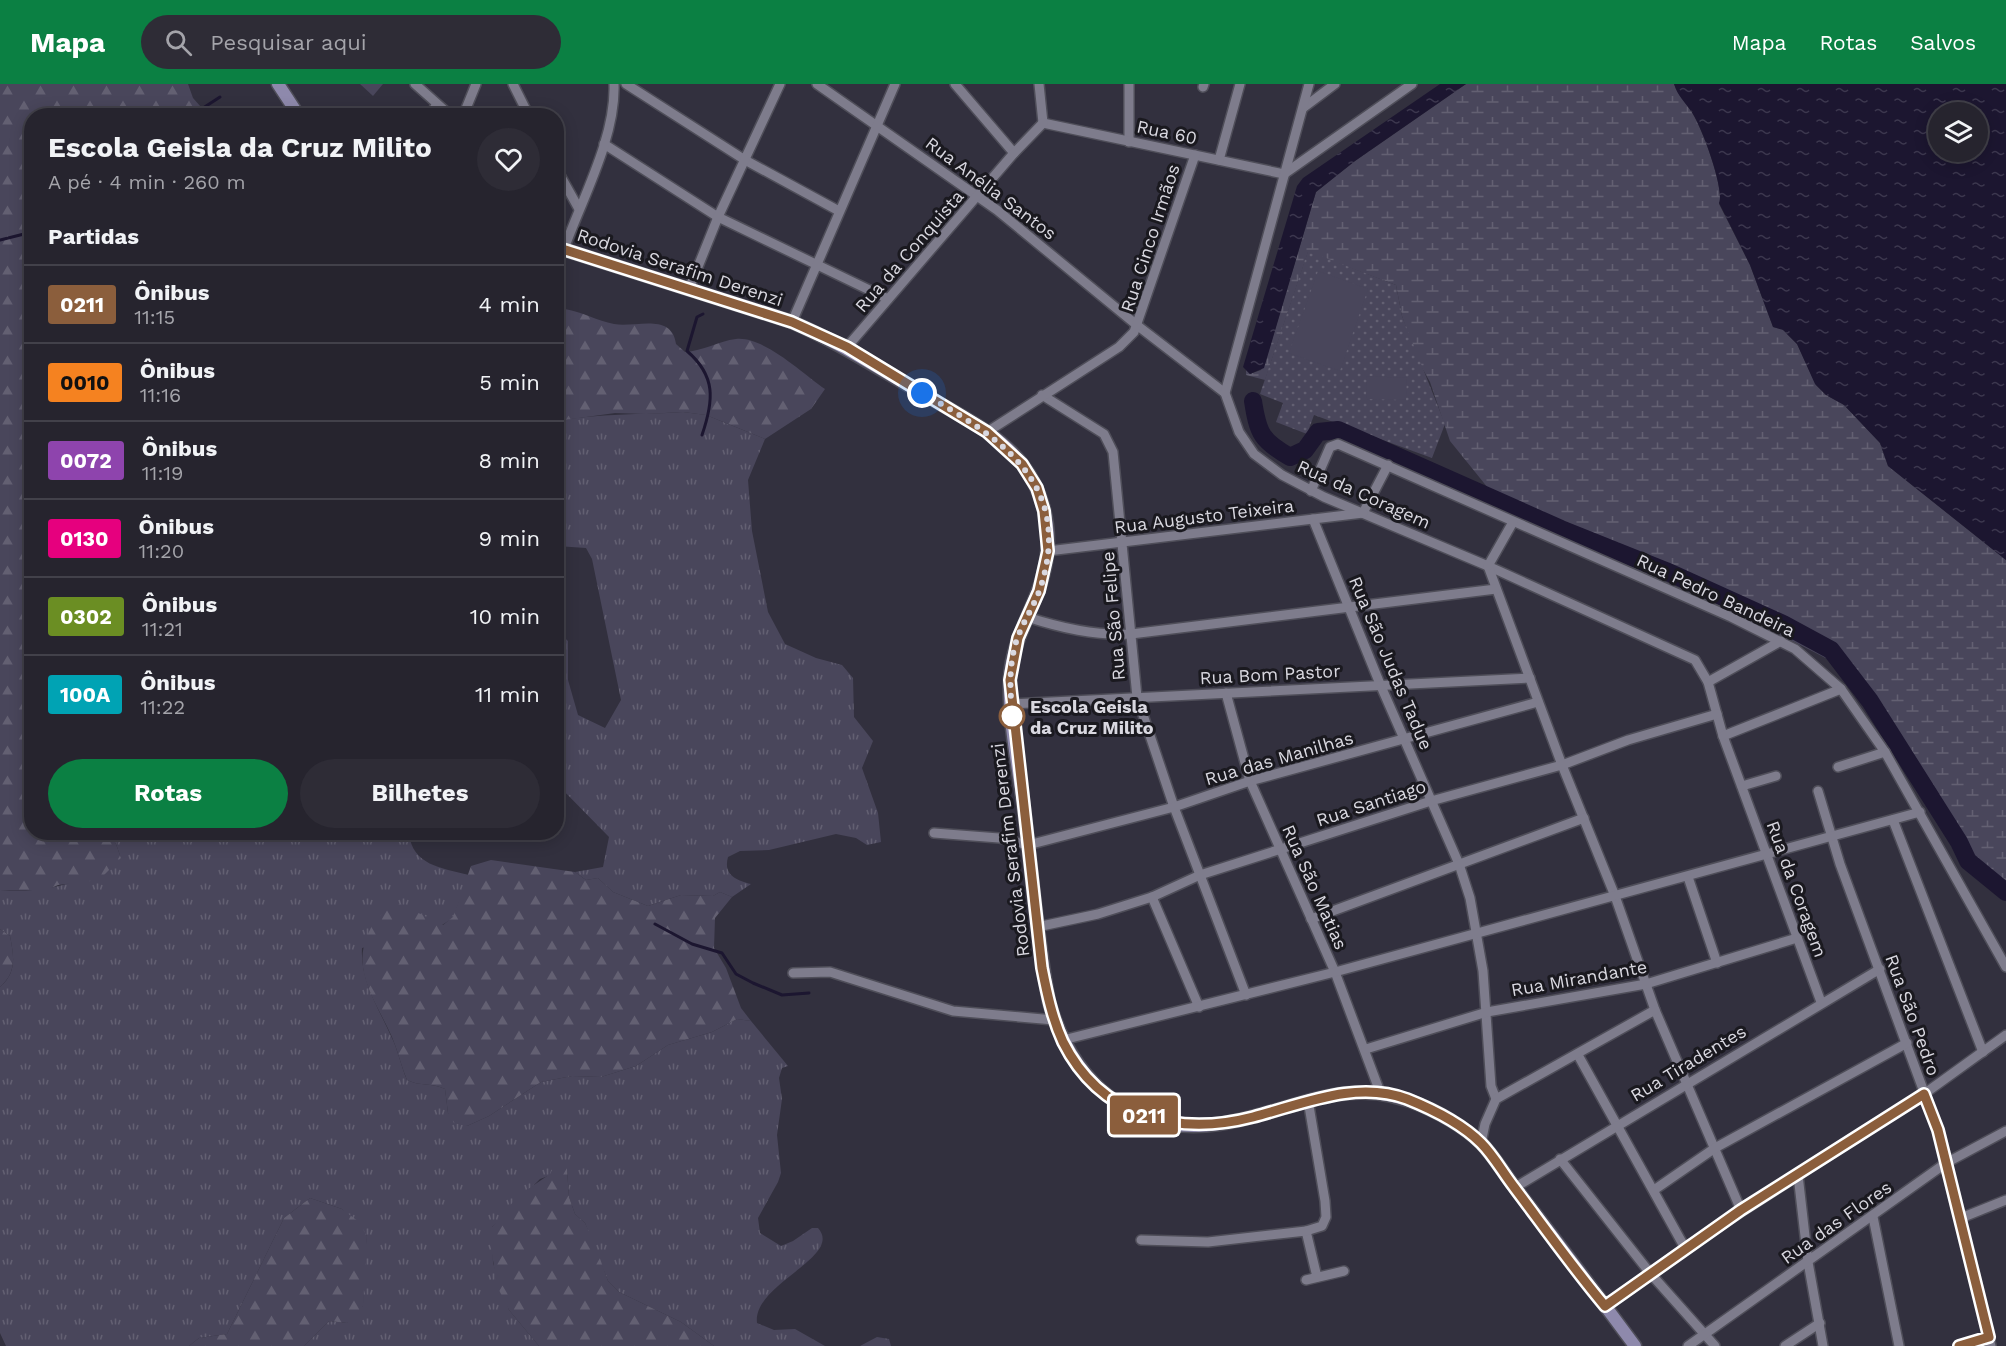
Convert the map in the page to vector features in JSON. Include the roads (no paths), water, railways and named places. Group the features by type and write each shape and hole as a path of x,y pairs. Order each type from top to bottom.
{"main road":[{"path":"278,84 294,108"},
{"name":"Rodovia Serafim Derenzi","path":"564,249 792,322 847,347 987,432 1022,464 1037,488 1044,511 1048,551 1039,591 1027,617 1012,661 1011,704 1042,968 1054,1020 1062,1040 1087,1078 1110,1100 1165,1121 1218,1124 1311,1099 1349,1093 1380,1092"},
{"path":"1380,1092 1428,1108 1481,1143 1635,1346"}],"street":[{"path":"415,84 442,108"},
{"path":"466,108 476,84"},
{"path":"513,84 525,108"},
{"path":"614,84 615,105"},
{"path":"564,240 579,209 615,105 626,84 745,160 839,211"},
{"path":"689,289 718,218 780,84"},
{"name":"Rua Anélia Santos","path":"817,84 978,196 1138,326 1225,393"},
{"path":"792,322 895,84"},
{"path":"955,84 1014,153"},
{"path":"1039,84 1043,123"},
{"path":"1129,84 1129,142"},
{"path":"1219,159 1240,84"},
{"path":"1225,393 1310,84"},
{"path":"1303,108 1335,84"},
{"path":"1284,174 1410,85"},
{"path":"434,108 437,104"},
{"name":"Rua da Conquista","path":"847,347 1014,153 1043,123"},
{"name":"Rua 60","path":"1043,123 1284,174"},
{"path":"603,144 718,218 888,299"},
{"name":"Rua Cinco Irmãos","path":"987,432 1119,347 1138,326 1195,155"},
{"path":"564,182 579,209"},
{"name":"Rua da Coragem","path":"1225,393 1239,432 1254,454 1282,475 1331,500 1488,566 1687,655 1700,666 1708,682 1716,714 1821,1002"},
{"name":"Rua São Felipe","path":"1042,395 1095,428 1108,440 1113,452 1137,697 1174,807 1246,995"},
{"name":"Rua Pedro Bandeira","path":"1311,491 1330,447 1338,444 1781,641 1821,670 1841,689 1885,752 2006,967"},
{"path":"1364,513 1388,465"},
{"path":"1317,519 1328,513 1331,500"},
{"name":"Rua Augusto Teixeira","path":"1048,551 1364,513"},
{"name":"Rua São Judas Tadue","path":"1317,519 1380,684 1459,864 1478,932 1491,1086 1496,1099"},
{"path":"1514,522 1488,566 1562,765 1615,896 1655,1010 1741,1210"},
{"path":"1027,617 1070,630 1111,635 1131,634 1496,589"},
{"path":"1708,682 1781,641"},
{"name":"Rua Bom Pastor","path":"1011,704 1530,678"},
{"path":"1724,736 1841,689"},
{"name":"Rua São Matias","path":"1226,693 1250,781 1335,972 1366,1049 1380,1092"},
{"name":"Rua das Manilhas","path":"1028,845 1174,807 1250,781 1538,702"},
{"name":"Rua Santiago","path":"1037,927 1098,914 1152,897 1200,875 1431,801 1562,765 1628,740 1716,714"},
{"path":"1838,767 1885,752"},
{"path":"1742,786 1776,776"},
{"name":"Rua São Pedro","path":"1818,790 1831,837 1938,1130 1990,1341"},
{"path":"1062,1040 1335,972 1767,856 1920,812"},
{"path":"1311,919 1584,818"},
{"path":"1893,820 1983,1052"},
{"path":"934,833 999,838 1028,845"},
{"path":"1688,877 1717,963"},
{"path":"1152,897 1198,1007"},
{"name":"Rua Mirandante","path":"1366,1049 1486,1012 1646,984 1797,938"},
{"name":"Rua Tiradentes","path":"1514,1188 1821,1002 1880,969"},
{"path":"793,973 830,972 953,1011 1054,1020"},
{"path":"1481,1143 1485,1124 1496,1099 1655,1010"},
{"path":"1605,1306 1741,1210 1924,1094 2006,1035"},
{"path":"1654,1190 1715,1148 1907,1043"},
{"path":"1578,1055 1685,1248"},
{"path":"1141,1240 1208,1242 1306,1231 1322,1226 1326,1217 1311,1099"},
{"name":"Rua das Flores","path":"1688,1346 1946,1163 2006,1131"},
{"path":"1560,1159 1650,1273 1715,1346"},
{"path":"1798,1175 1808,1262 1823,1346"},
{"path":"1961,1218 2006,1200"},
{"path":"1873,1216 1899,1346"},
{"path":"1306,1231 1317,1277"},
{"path":"1306,1280 1344,1272"},
{"path":"1785,1346 1820,1323"},
{"path":"1959,1346 1990,1341"}],"water":[{"path":"1440,84 1466,84 1355,161 1316,192 1264,368 1250,374 1243,367 1297,186 1303,178"},
{"path":"1674,84 2006,84 2006,560 1888,466 1880,443 1844,405 1826,395 1815,384 1797,344 1783,330 1773,327 1750,265 1719,203 1719,185 1700,129 1691,111"}],"waterway":[{"path":"203,108 220,97"},
{"path":"0,240 24,234"},
{"path":"702,435 709,411 710,389 703,370 687,351 697,317 703,314"},
{"path":"1253,401 1257,421 1263,435 1273,446 1290,457 1305,450 1318,432 1338,430 1561,529 1666,571 1783,624 1831,650 1870,701 1959,842 1968,861 2006,892"},
{"path":"655,924 692,944 722,953 736,974 753,983 782,995 809,993"}],"place":[{"name":"Escola Geisla da Cruz Milito","path":"1012,716"}]}
